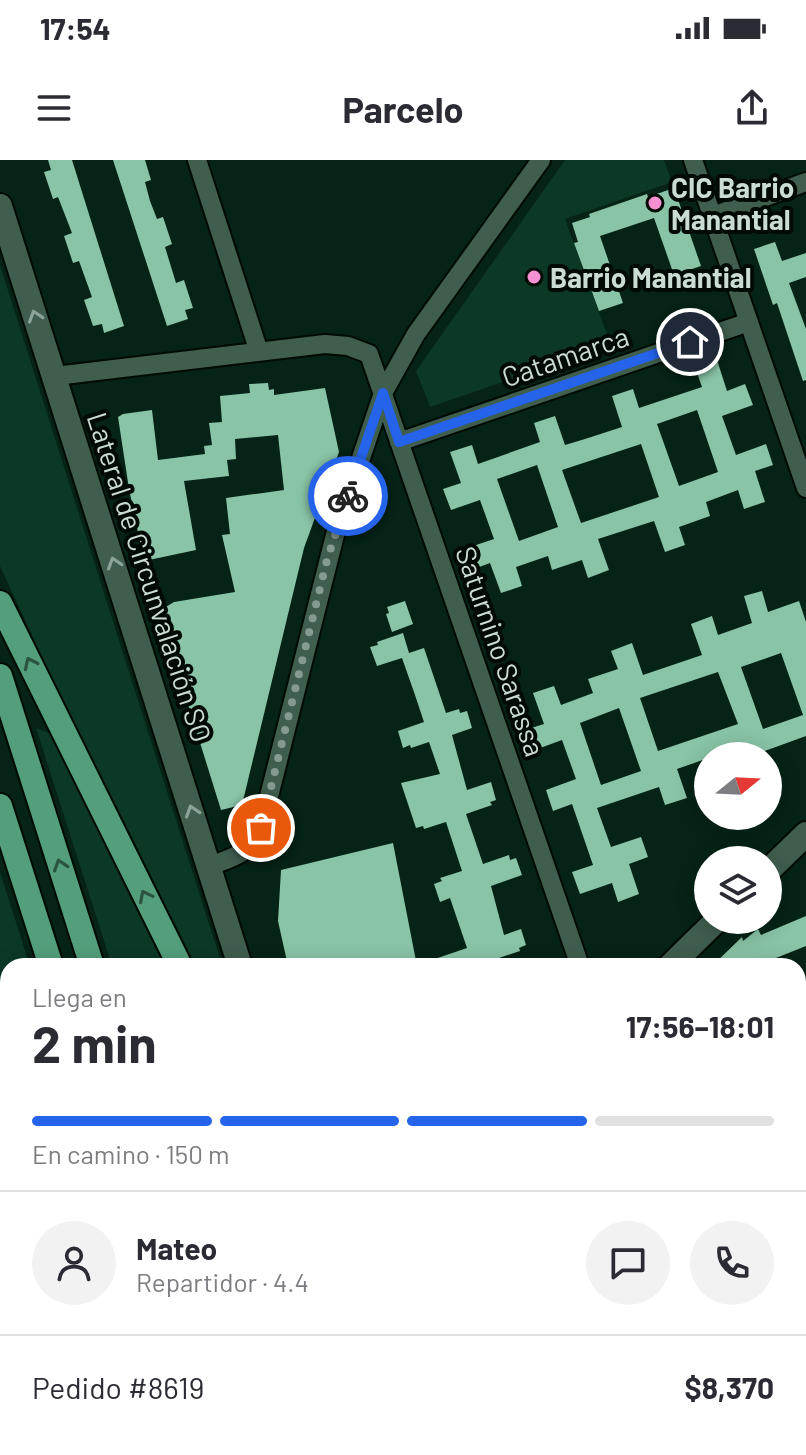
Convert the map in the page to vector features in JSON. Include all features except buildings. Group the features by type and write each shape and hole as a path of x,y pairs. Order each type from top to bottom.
{"highway":[{"path":"0,603 176,958"},
{"path":"0,676 89,958"},
{"path":"0,806 48,958"}],"street":[{"path":"55,376 259,352 197,160"},
{"path":"209,866 239,857 256,840 261,828 327,560 383,393 416,334 541,160"},
{"path":"693,160 806,488"},
{"path":"713,216 806,182"},
{"name":"Lateral de Circunvalación SO","path":"0,206 238,958"},
{"name":"Catamarca","path":"399,442 749,322"},
{"name":"Saturnino Sarassa","path":"259,352 336,344 369,354 577,958"},
{"path":"782,857 806,834"},
{"path":"678,958 703,934"}],"green space":[{"name":"Barrio Manantial","path":"565,160 664,160 672,182 565,219 611,345 430,407 416,371"},
{"path":"0,265 220,958 192,958 47,668 0,566"},
{"path":"36,728 51,734 68,764 165,958 109,958"},
{"path":"0,872 27,958 0,958"}],"way so far":[{"path":"261,828 327,560 348,496"}],"place":[{"name":"CIC Barrio Manantial","path":"655,203"},
{"name":"Barrio Manantial","path":"534,277"}],"route":[{"path":"348,496 383,393 399,442 690,342"}]}
